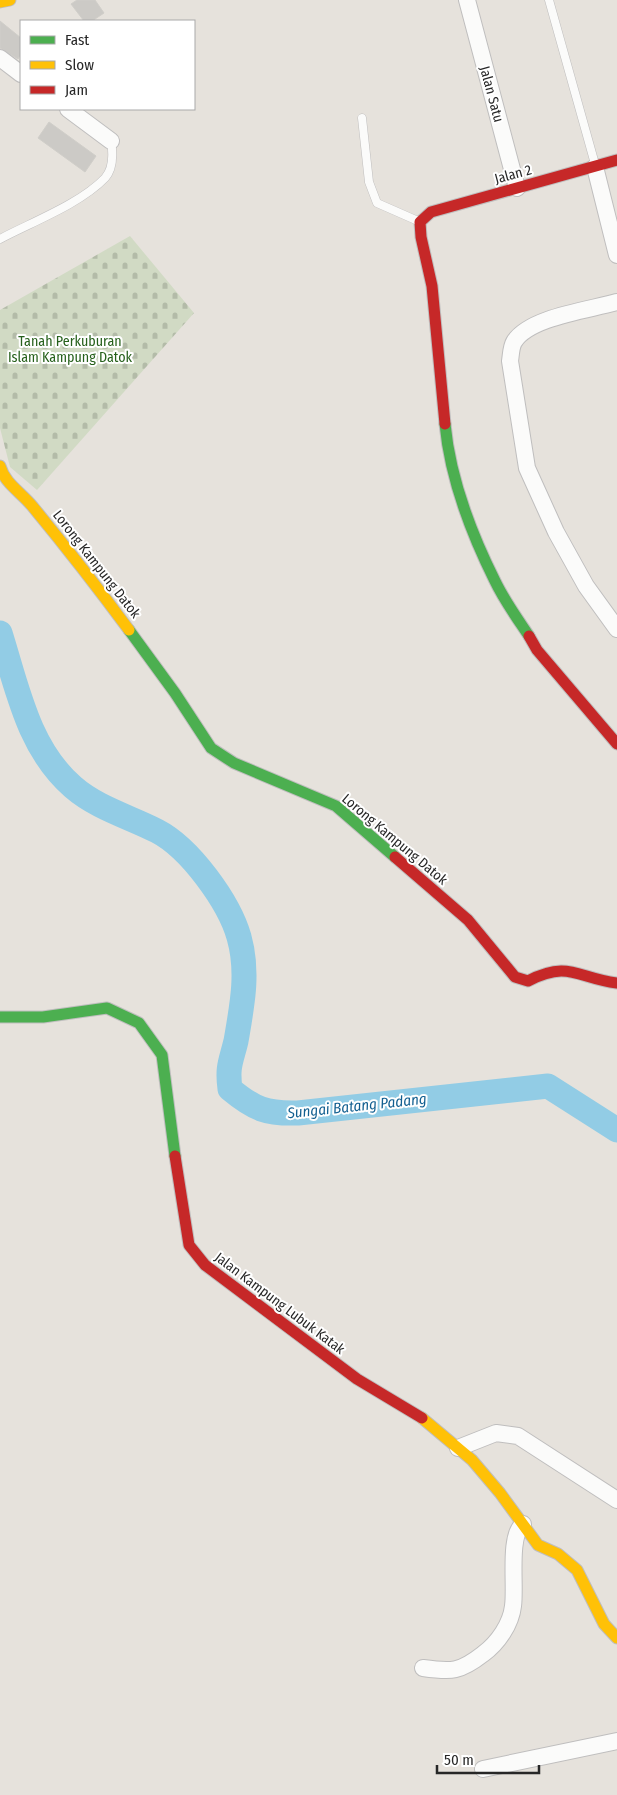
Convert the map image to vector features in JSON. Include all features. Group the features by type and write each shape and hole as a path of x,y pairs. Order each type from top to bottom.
{"main road":[{"path":"0,2 10,0"},
{"name":"Jalan 2","path":"420,222 431,212 617,160"},
{"path":"420,222 421,237 432,286 447,441 465,508 495,581 537,650 617,744"},
{"name":"Lorong Kampung Datok","path":"0,466 3,477 30,503 92,579 175,694 211,748 234,763 336,806 468,920 515,977 528,981 550,971 568,972 605,982 617,983"},
{"name":"Jalan Kampung Lubuk Katak","path":"0,1017 43,1018 107,1008 139,1023 162,1055 168,1112 189,1245 204,1265 357,1379 427,1421 458,1448 500,1493 538,1545 558,1554 577,1570 604,1624 617,1638"}],"street":[{"name":"Jalan Satu","path":"467,0 517,188"},
{"path":"0,58 20,73"},
{"path":"69,110 111,141"},
{"path":"595,167 617,255"},
{"path":"617,302 540,323 523,332 513,344 510,361 527,468 564,547 586,586 617,629"},
{"path":"458,1448 496,1433 508,1433 518,1436 617,1500"},
{"path":"423,1668 454,1671 468,1666 486,1652 508,1624 513,1607 515,1535 523,1524"},
{"path":"483,1769 617,1741"}],"lane":[{"path":"549,0 595,167"},
{"path":"362,118 369,182 377,203 420,222"},
{"path":"0,239 78,199 106,177 114,156 111,141"}],"green space":[{"name":"Tanah Perkuburan Islam Kampung Datok","path":"130,236 194,313 37,490 10,467 0,428 0,310"}],"building":[{"path":"77,0 95,0 104,13 94,20 83,20 71,4"},
{"path":"0,21 20,37 20,56 18,59 0,48"},
{"path":"49,122 96,156 85,172 38,138"}],"waterway":[{"name":"Sungai Batang Padang","path":"0,633 26,716 45,754 58,771 73,787 92,801 170,839 207,877 227,908 239,937 244,963 240,1015 229,1069 230,1089 261,1109 298,1113 548,1086 617,1130"}],"traffic: fast":[{"path":"445,424 452,464 470,524 486,563 499,588 529,636"},
{"path":"129,630 175,693 211,748 234,763 336,806 395,857"},
{"path":"0,1017 43,1017 107,1008 139,1023 162,1055 175,1156"}],"traffic: slow":[{"path":"0,2 10,0"},
{"path":"0,466 9,483 45,522 129,630"},
{"path":"422,1418 472,1460 500,1493 538,1545 558,1554 577,1570 604,1624 617,1638"}],"traffic: jam":[{"path":"445,424 432,286 421,237 420,222 431,212 617,160"},
{"path":"529,636 537,650 617,744"},
{"path":"395,857 468,920 515,977 528,981 542,975 564,971 617,983"},
{"path":"175,1156 189,1245 205,1265 357,1379 422,1418"}]}
